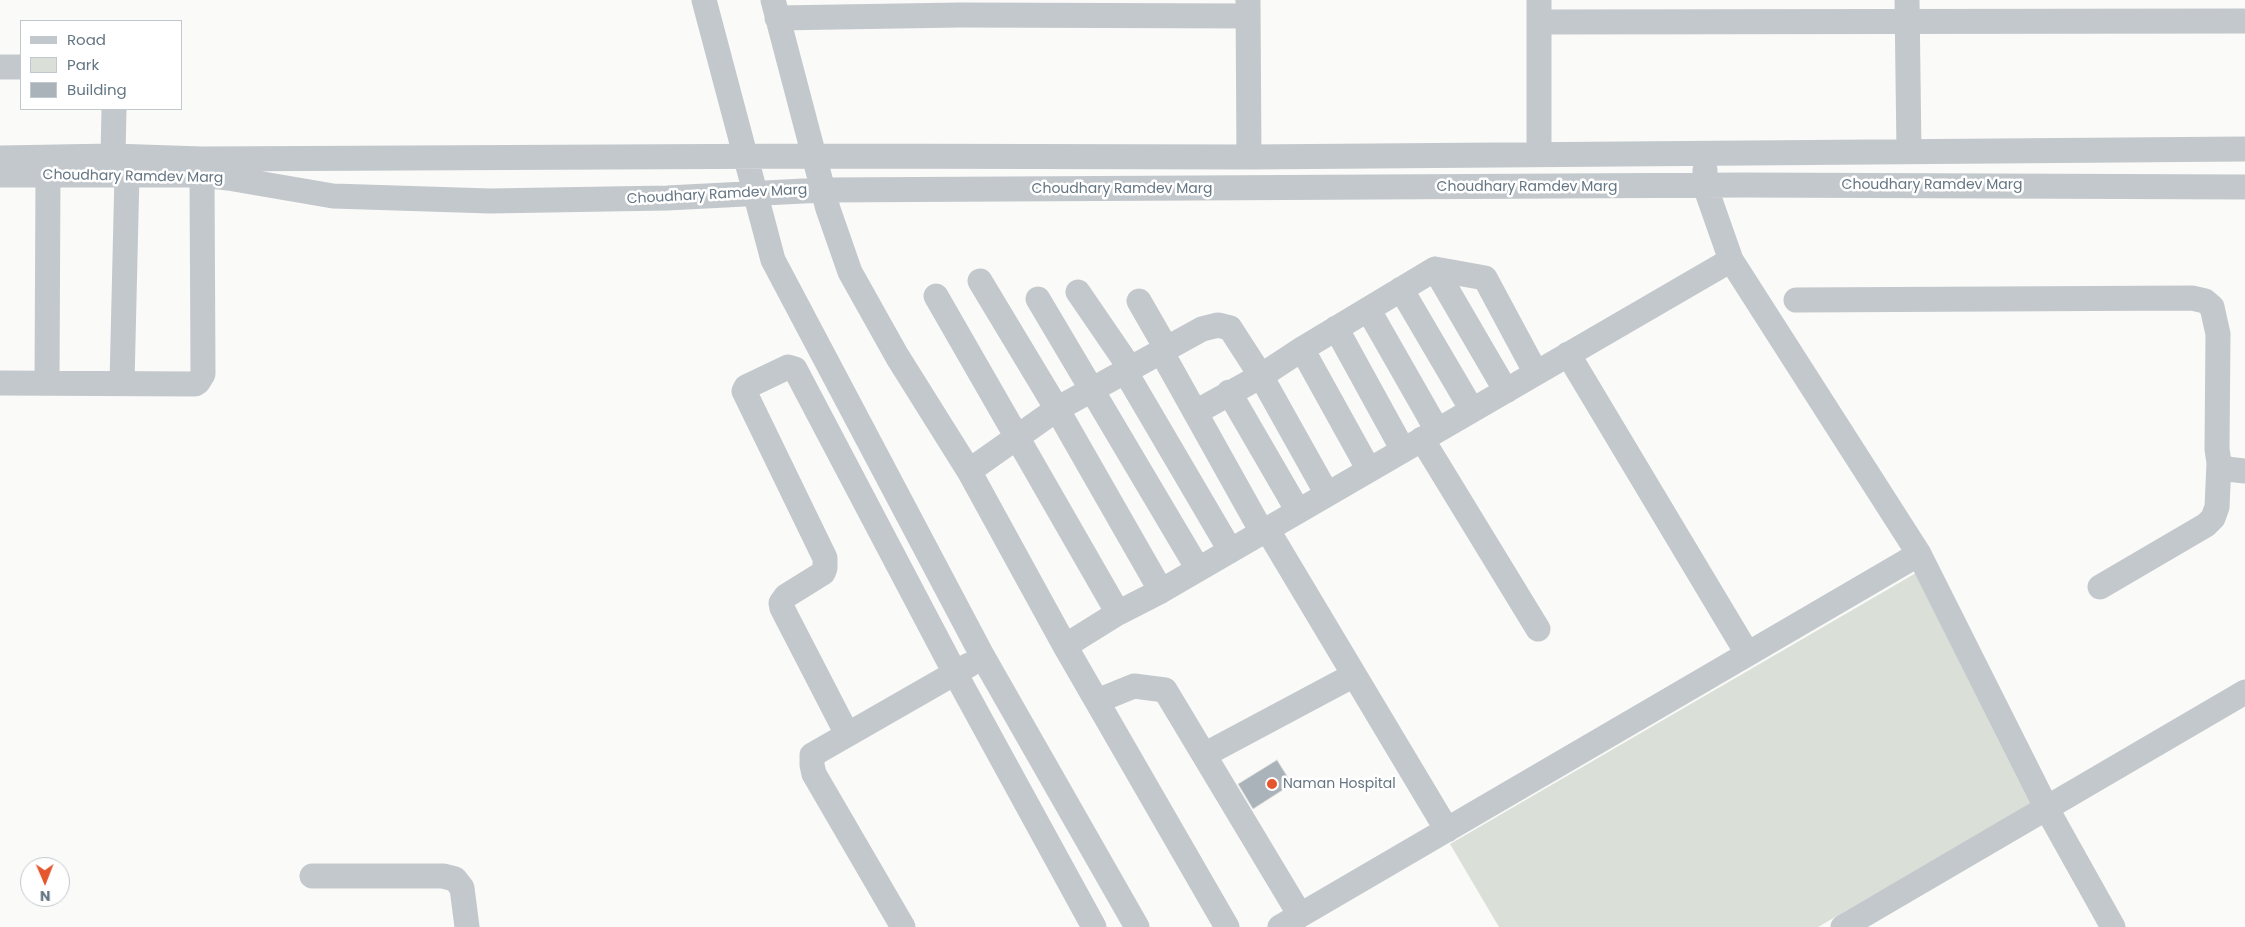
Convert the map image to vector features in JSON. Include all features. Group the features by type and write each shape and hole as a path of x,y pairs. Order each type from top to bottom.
{"street":[{"path":"704,0 773,260 982,657 1136,927"},
{"path":"1227,927 1065,646 969,471 897,356 850,272 823,190 775,9 960,7 1248,8 1249,157"},
{"path":"1539,154 1539,11 2126,10 2245,21"},
{"path":"1907,11 1909,151"},
{"path":"0,67 20,67"},
{"path":"114,110 120,165 122,383"},
{"path":"0,158 120,165 202,159 746,158 814,156 1249,157 2245,149"},
{"path":"1705,153 1705,186 1731,260 1919,554 2047,809 2113,927"},
{"name":"Choudhary Ramdev Marg","path":"0,175 48,175 120,165 228,178 333,196 490,201 667,198 823,190 1705,186 2245,187"},
{"path":"47,383 48,175"},
{"path":"0,384 195,384 200,379 202,374 202,176"},
{"path":"1065,646 1118,613 1161,591 1731,260"},
{"path":"1196,412 1229,392 1261,376 1336,328 1435,269 1485,278 1536,373"},
{"path":"1435,269 1506,391"},
{"path":"980,281 1057,409 1161,591"},
{"path":"1401,289 1472,410"},
{"path":"1078,292 1128,370 1230,550"},
{"path":"936,296 1018,435 1118,613"},
{"path":"1796,300 2192,298 2205,300 2212,307 2218,334 2217,449 2219,463 2217,506 2213,518 2206,525 2100,587"},
{"path":"1038,299 1198,569"},
{"path":"1139,301 1196,412 1264,530 1447,830"},
{"path":"1368,309 1421,440"},
{"path":"969,471 1057,409 1202,329 1218,325 1230,328 1261,376 1327,494"},
{"path":"1336,328 1421,440 1538,629"},
{"path":"1302,349 1369,470"},
{"path":"1568,354 1748,653"},
{"path":"847,734 781,603 786,596 823,572 825,568 824,558 744,394 746,387 788,367 795,369 955,673 1094,927"},
{"path":"1229,392 1298,510"},
{"path":"2219,463 2227,469 2245,471"},
{"path":"1097,701 1134,686 1165,690 1204,755 1290,921 1919,554"},
{"path":"903,927 814,774 812,755 982,657"},
{"path":"1204,755 1354,675"},
{"path":"1856,924 2245,692"},
{"path":"312,876 443,876 455,879 464,894 467,927"}],"green space":[{"path":"1916,573 2046,795 1818,927 1499,927 1450,844"}],"building":[{"path":"1277,760 1292,784 1253,809 1238,784"}],"place":[{"name":"Naman Hospital","path":"1272,784"}]}
